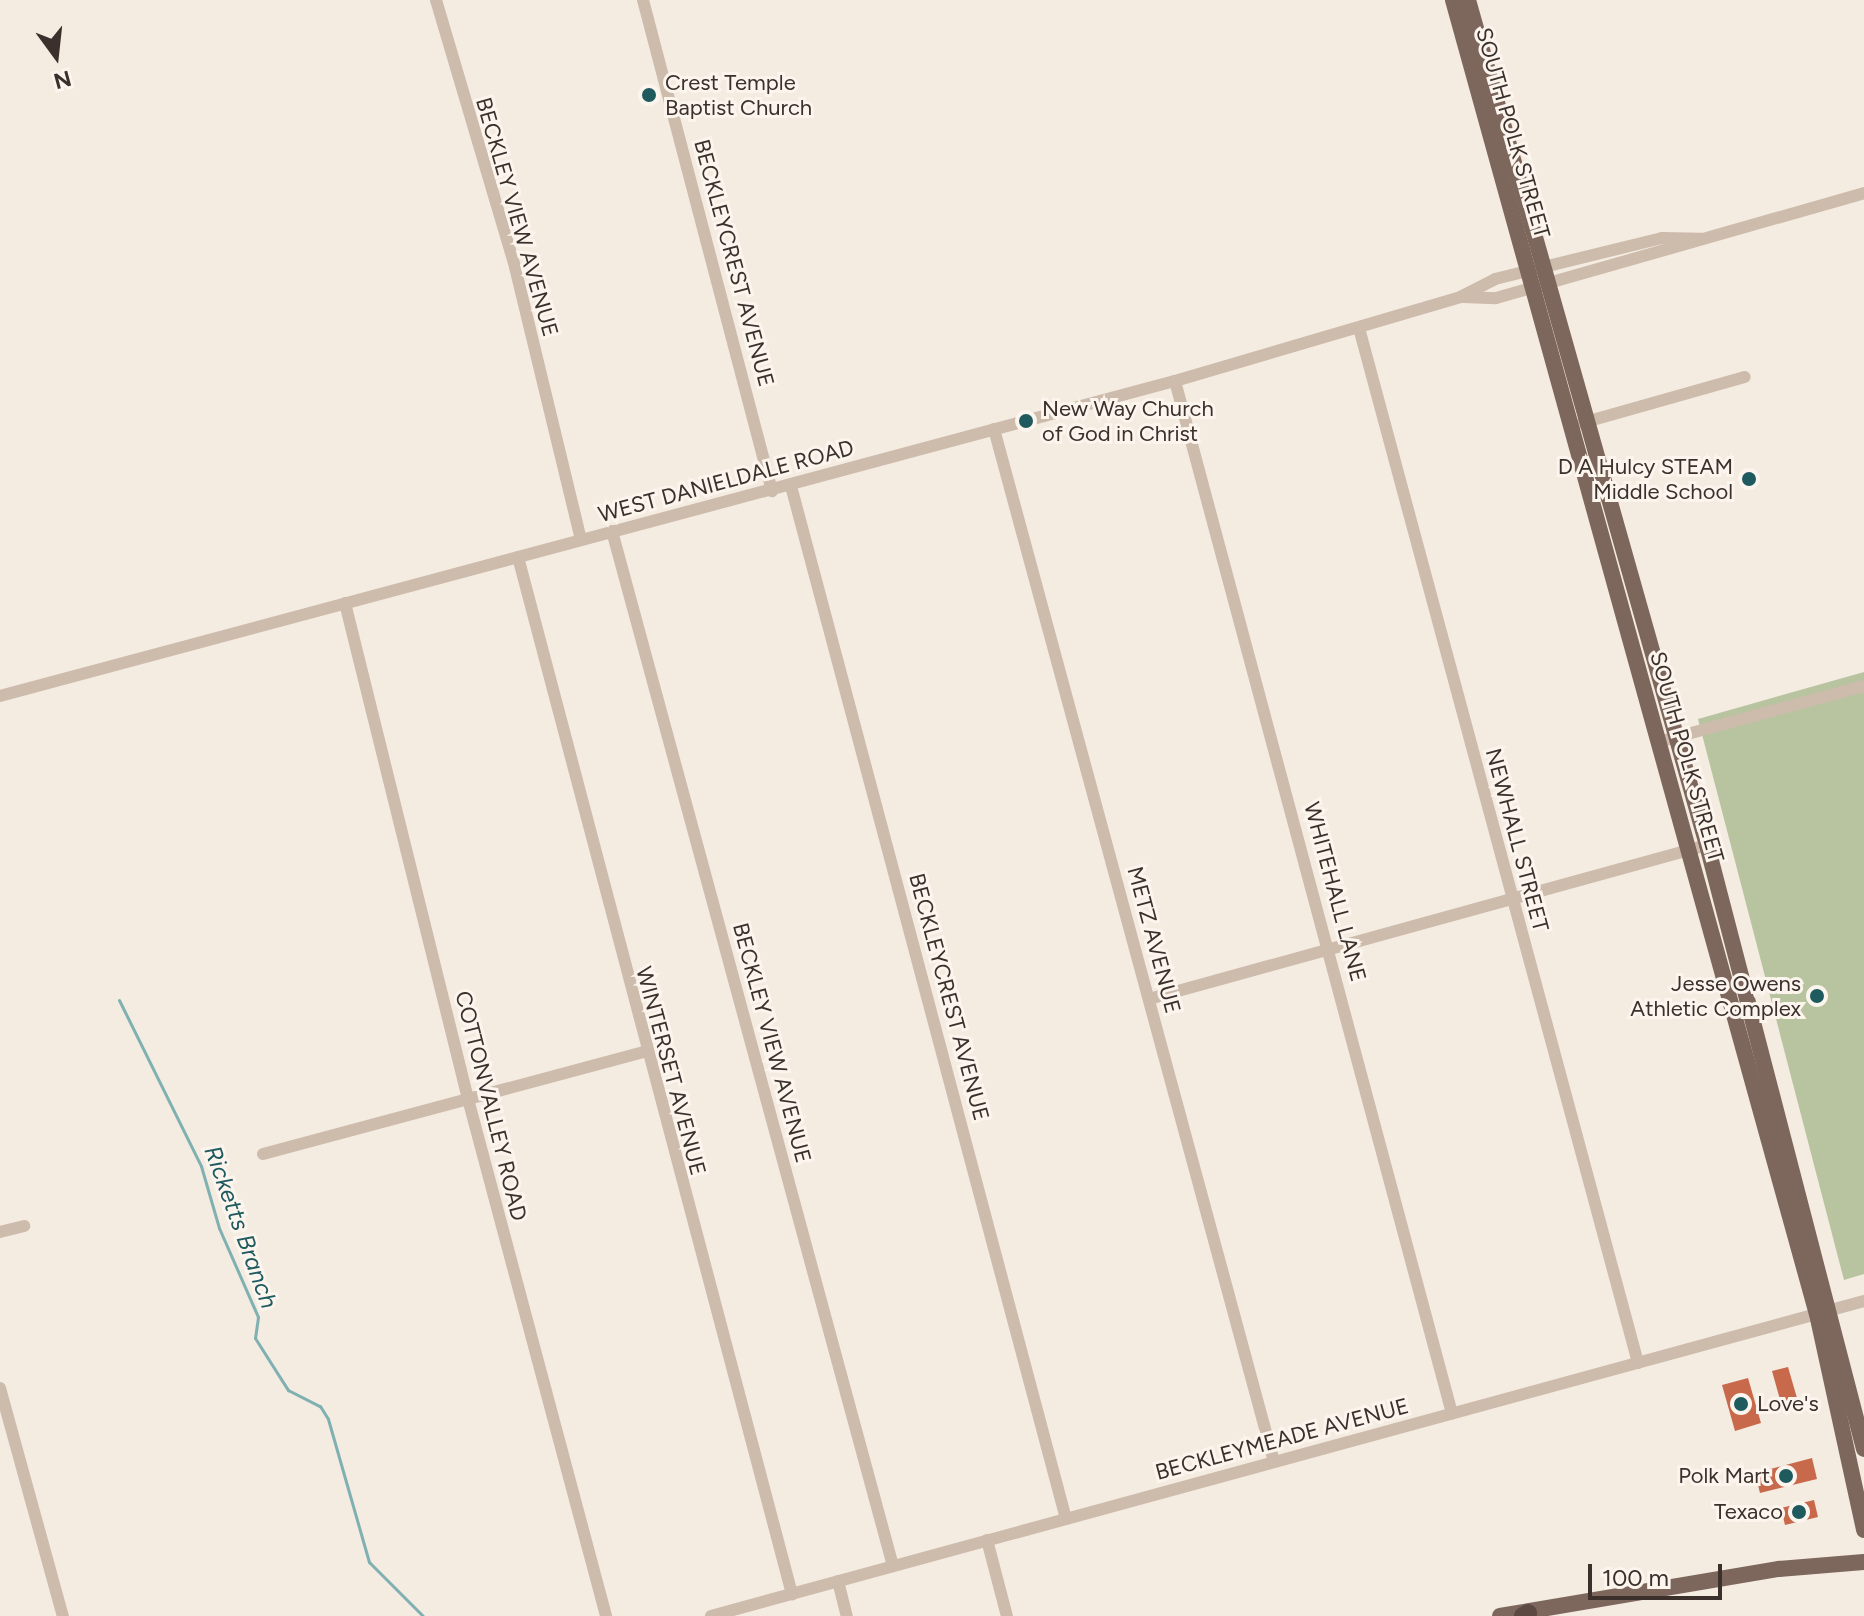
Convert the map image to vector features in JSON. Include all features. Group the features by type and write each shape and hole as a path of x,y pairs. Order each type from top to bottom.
{"main road":[{"name":"SOUTH POLK STREET","path":"1453,0 1548,274 1579,423"},
{"name":"SOUTH POLK STREET","path":"1468,0 1486,98 1530,278 1579,423 1864,1449"},
{"name":"SOUTH POLK STREET","path":"1824,1312 1864,1530"},
{"path":"1500,1616 1526,1615 1779,1569 1864,1562"}],"street":[{"name":"BECKLEY VIEW AVENUE","path":"436,0 515,267 581,539"},
{"name":"BECKLEYCREST AVENUE","path":"643,0 772,491"},
{"name":"WEST DANIELDALE ROAD","path":"0,696 581,539 791,486 1175,381 1530,278 1701,239 1864,193"},
{"name":"NEWHALL STREET","path":"1359,328 1638,1363"},
{"path":"1579,423 1745,377"},
{"name":"WHITEHALL LANE","path":"1175,381 1330,948 1452,1413"},
{"name":"METZ AVENUE","path":"994,429 1274,1462"},
{"name":"BECKLEYCREST AVENUE","path":"791,486 1066,1519"},
{"name":"BECKLEY VIEW AVENUE","path":"612,531 893,1566"},
{"name":"WINTERSET AVENUE","path":"518,557 645,1052 792,1594"},
{"name":"COTTONVALLEY ROAD","path":"345,603 468,1099 606,1616"},
{"path":"1666,740 1864,686"},
{"path":"1149,999 1699,848"},
{"path":"263,1154 645,1052"},
{"path":"0,1232 24,1226"},
{"name":"BECKLEYMEADE AVENUE","path":"711,1616 1864,1301"},
{"path":"0,1388 63,1616"},
{"path":"987,1540 1007,1616"},
{"path":"838,1581 847,1616"}],"green space":[{"name":"Jesse Owens Athletic Complex","path":"1864,672 1864,1274 1844,1280 1698,719"}],"building":[{"name":"Love's","path":"1788,1367 1797,1398 1781,1403 1772,1371"},
{"name":"Love's","path":"1748,1378 1761,1423 1735,1431 1722,1385"},
{"name":"Polk Mart","path":"1812,1458 1817,1479 1760,1493 1755,1473"},
{"name":"Texaco","path":"1814,1500 1818,1517 1785,1525 1781,1508"}],"waterway":[{"name":"Ricketts Branch","path":"119,1000 201,1166 219,1228 258,1317 255,1338 288,1390 320,1406 328,1419 369,1562 423,1616"}],"place":[{"name":"Crest Temple Baptist Church","path":"649,95"},
{"name":"New Way Church of God in Christ","path":"1026,421"},
{"name":"D A Hulcy STEAM Middle School","path":"1749,479"},
{"name":"Jesse Owens Athletic Complex","path":"1817,996"},
{"name":"Love's","path":"1741,1404"},
{"name":"Polk Mart","path":"1786,1476"},
{"name":"Texaco","path":"1799,1512"}]}
